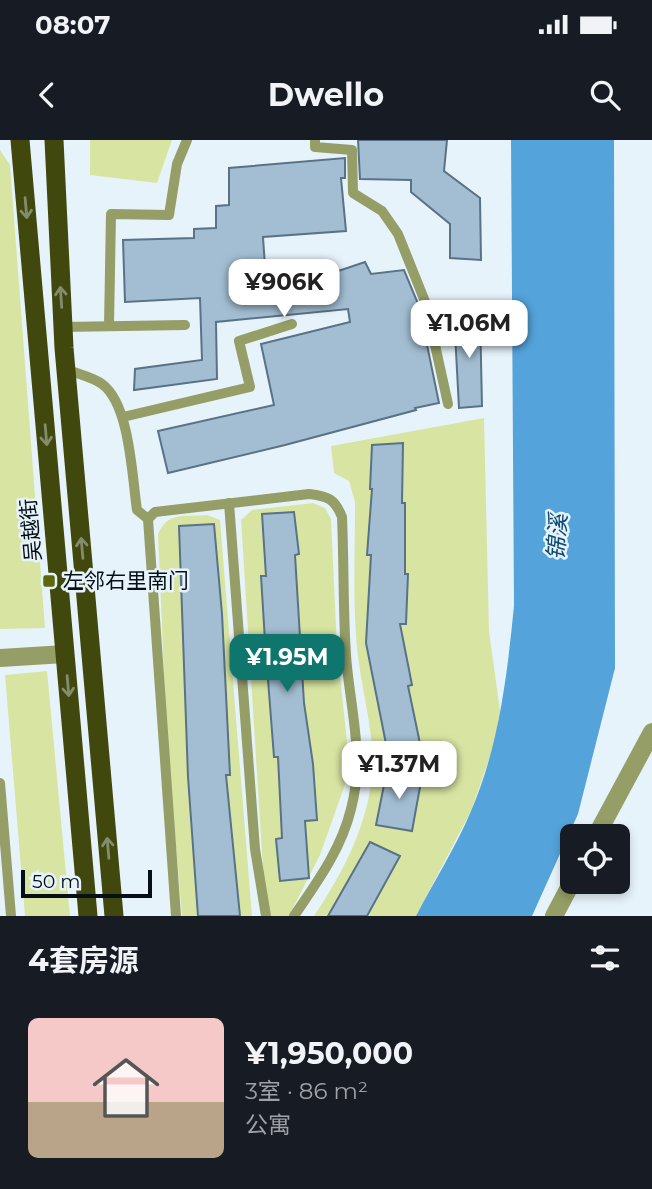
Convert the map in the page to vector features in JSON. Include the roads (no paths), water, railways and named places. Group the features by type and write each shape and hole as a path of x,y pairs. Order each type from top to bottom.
{"highway":[{"name":"吴越街","path":"20,140 88,916"},
{"path":"54,140 66,369 114,916"}],"street":[{"path":"0,658 65,654"},
{"path":"602,824 652,732"},
{"path":"554,916 566,894"}],"lane":[{"path":"109,326 111,214 170,215 177,164 187,140"},
{"path":"315,140 315,147 352,150 353,193 382,211 398,234 426,304 448,404"},
{"path":"123,417 250,387 239,341 292,324"},
{"path":"63,327 185,325"},
{"path":"66,369 102,383 112,395 123,417 137,510 148,519 176,916"},
{"path":"148,519 155,512 309,494 327,496 337,504 342,517 346,656 359,760 356,786 351,810 332,860 294,916"},
{"path":"229,503 255,849 266,916"},
{"path":"0,783 11,916"}],"water":[{"name":"锦溪","path":"511,140 614,140 615,668 578,814 573,824 560,824 560,854 532,916 416,916 459,838 489,761 500,710 514,606"}],"place":[{"name":"左邻右里南门","path":"49,581"}]}
